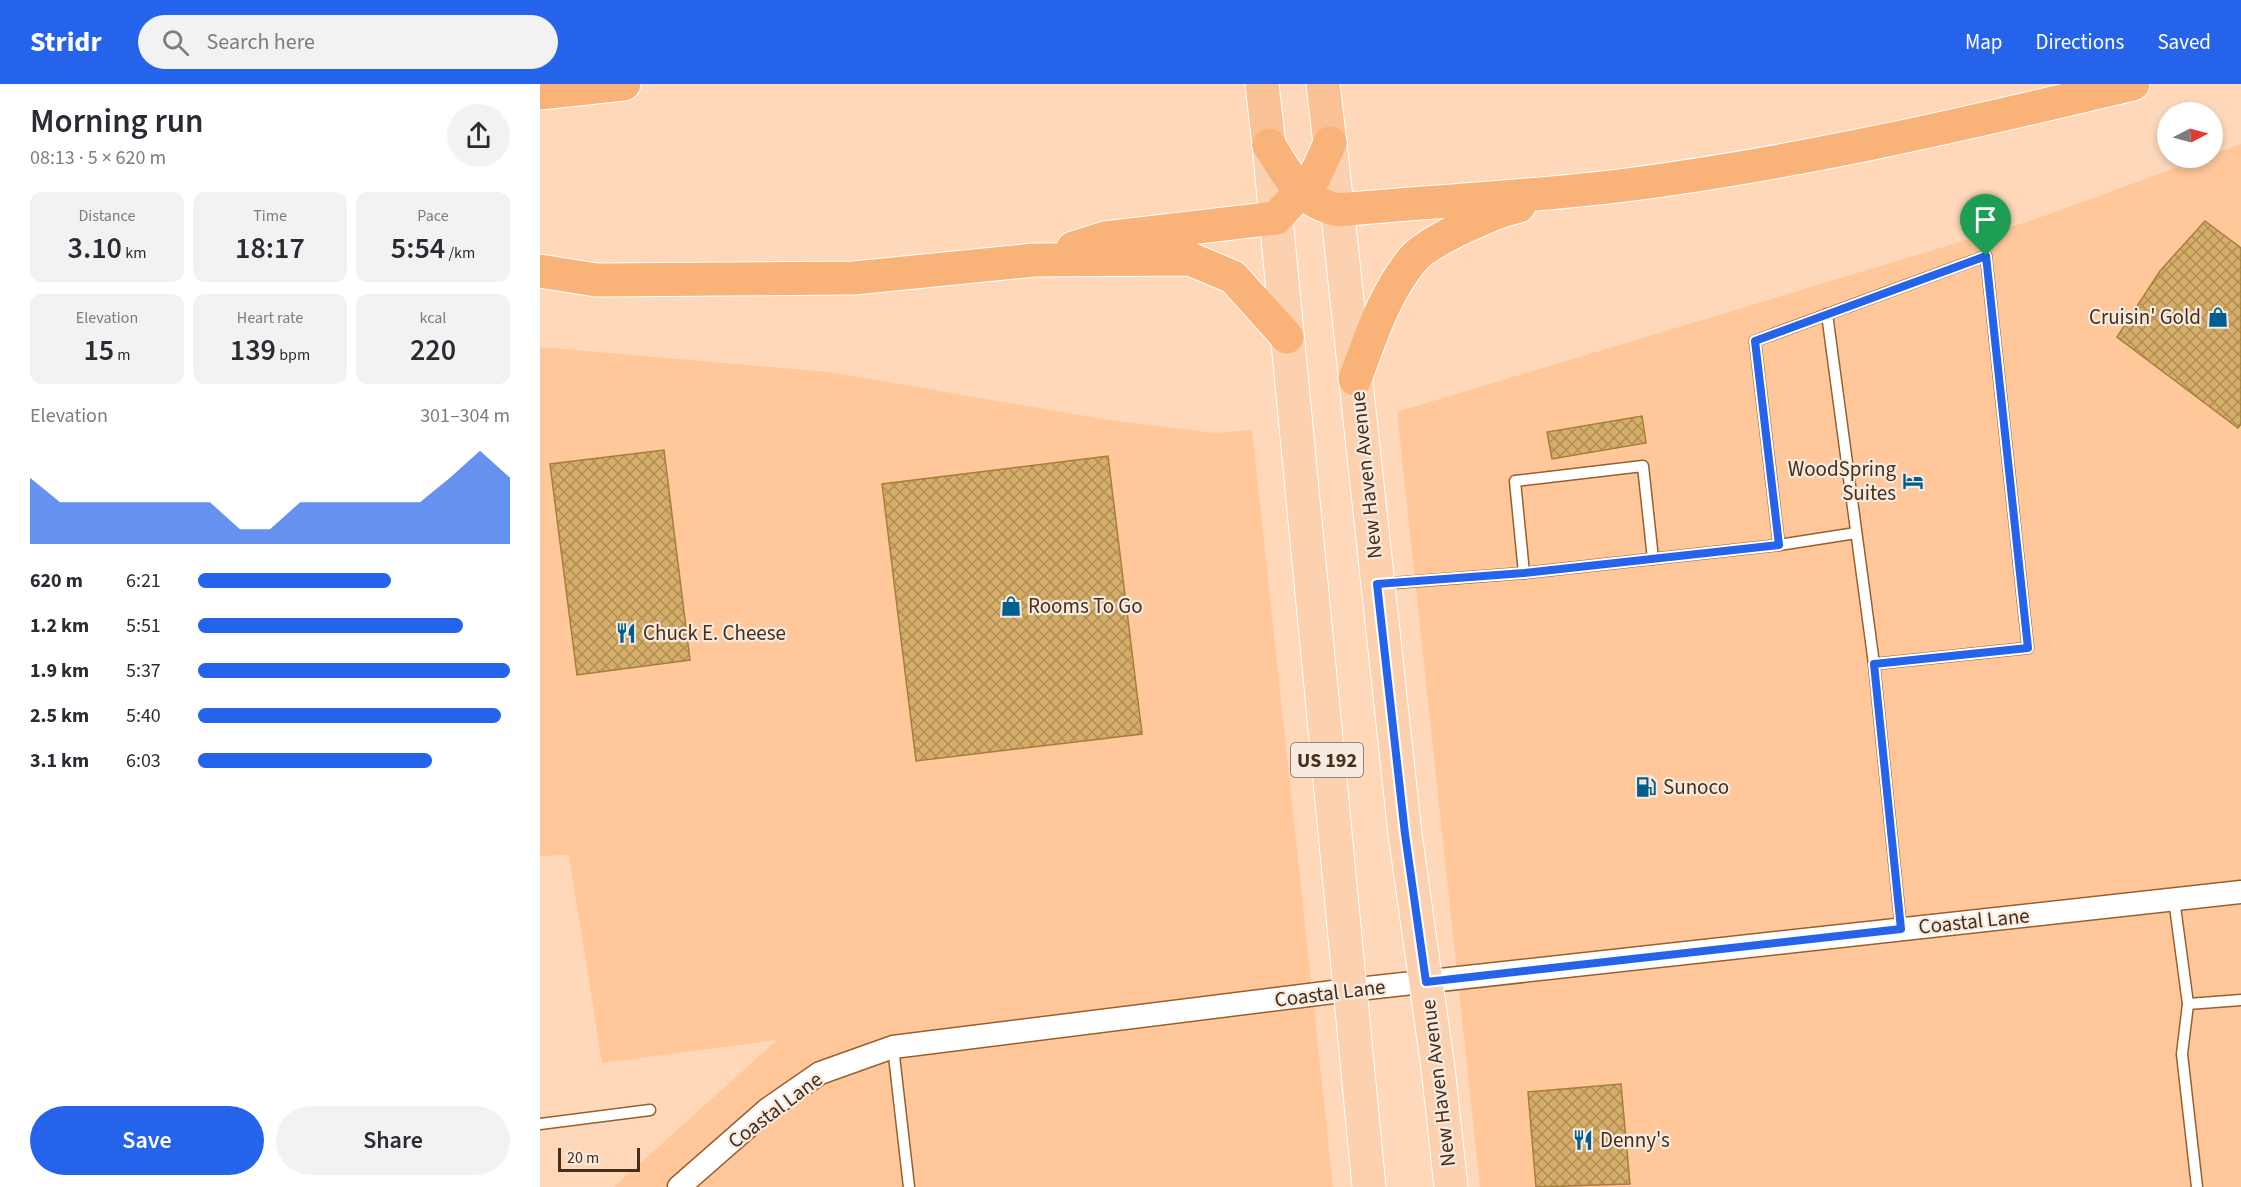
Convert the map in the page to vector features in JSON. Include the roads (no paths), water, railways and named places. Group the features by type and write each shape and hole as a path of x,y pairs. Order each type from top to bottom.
{"highway":[{"path":"540,93 624,84"},
{"name":"US 192","path":"1262,84 1269,145"},
{"name":"New Haven Avenue","path":"1323,84 1330,143"},
{"path":"1355,379 1383,304 1414,257 1467,225 1510,208 1971,123 2133,84"},
{"path":"1034,260 1105,238 1276,218 1314,178 1330,143"},
{"path":"1269,145 1300,193 1318,206 1338,210 1626,185"},
{"path":"540,271 596,280 842,279 1034,260 1190,259 1233,277 1287,337"}],"main road":[{"name":"New Haven Avenue","path":"1330,143 1405,834 1451,1187"},
{"name":"US 192","path":"1269,145 1368,1187"}],"street":[{"name":"Coastal Lane","path":"679,1187 768,1109 820,1073 893,1047 1349,990 2241,892"}],"lane":[{"path":"1779,545 1755,341 1986,256 2028,648 1874,664"},
{"path":"1827,314 1874,664 1901,929"},
{"path":"1524,573 1515,481 1643,466 1653,559"},
{"path":"1377,584 1524,573 1779,545 1856,533"},
{"path":"2174,899 2188,1004 2182,1054 2197,1187"},
{"path":"2188,1004 2241,1000"},
{"path":"893,1047 909,1187"},
{"path":"540,1124 650,1110"}],"place":[{"name":"Cruisin' Gold","path":"2218,317"},
{"name":"WoodSpring Suites","path":"1913,481"},
{"name":"Rooms To Go","path":"1011,606"},
{"name":"Chuck E. Cheese","path":"626,633"},
{"name":"Sunoco","path":"1646,787"},
{"name":"Denny's","path":"1583,1140"}]}
